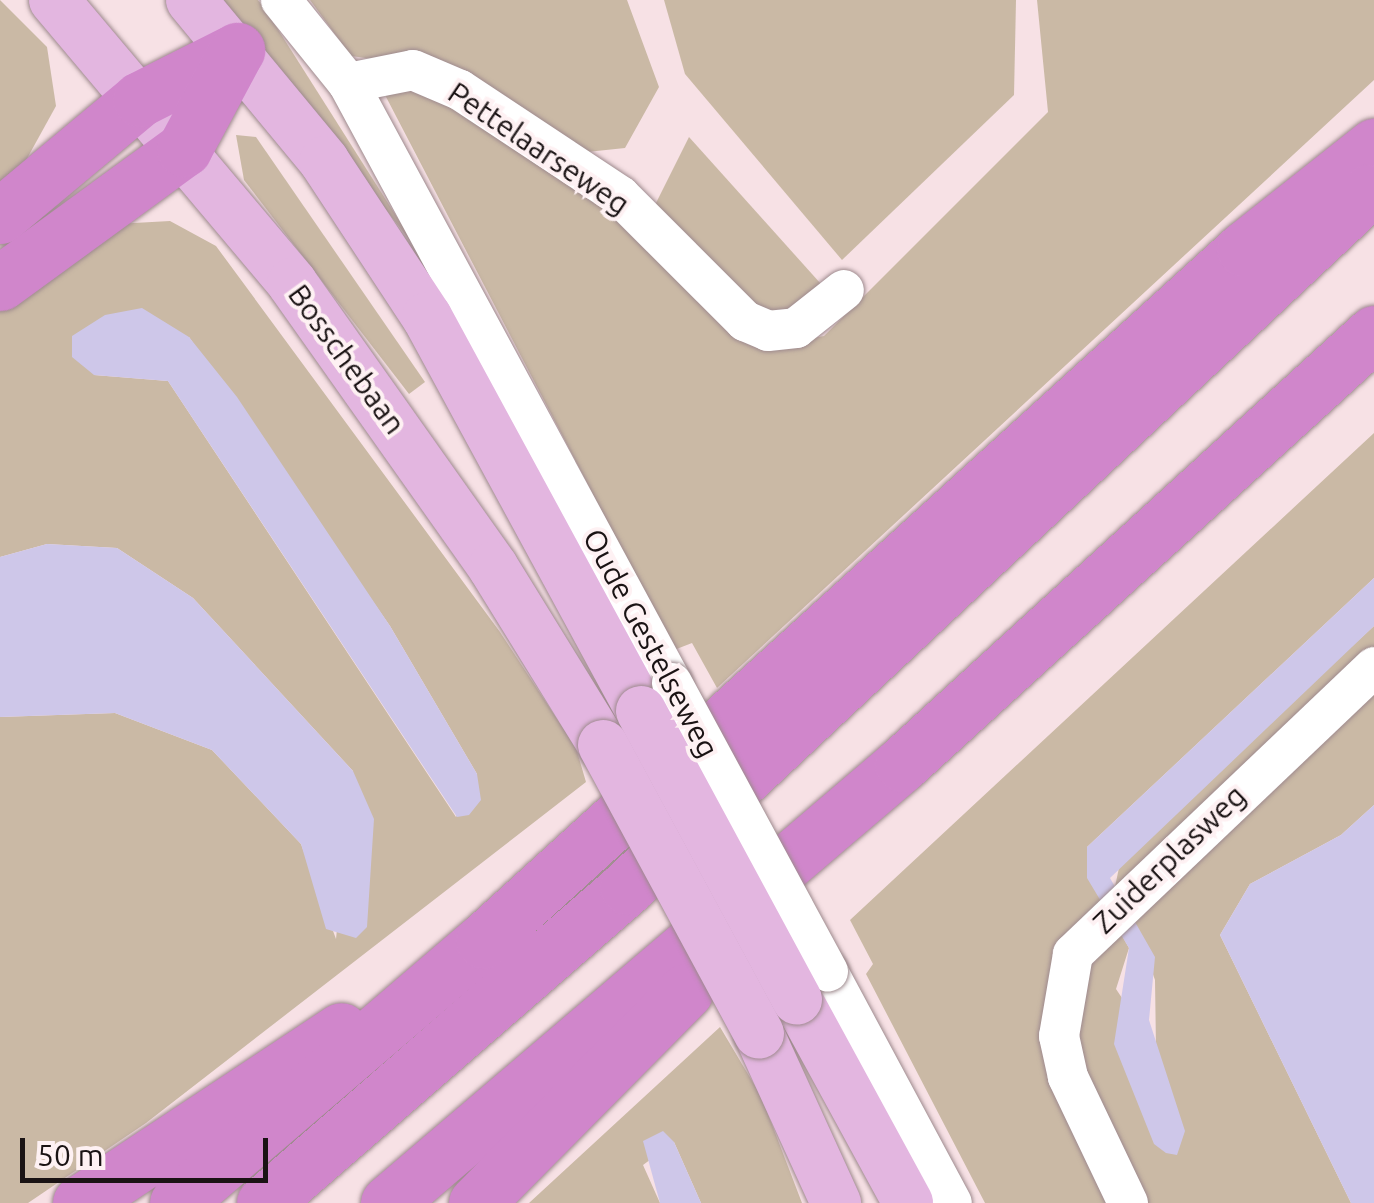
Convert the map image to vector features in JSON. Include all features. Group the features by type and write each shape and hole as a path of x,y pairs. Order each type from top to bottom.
{"highway":[{"path":"0,216 140,99 237,50"},
{"path":"0,283 184,149 237,50"},
{"path":"177,1203 483,942 1244,250 1374,146"},
{"path":"264,1203 627,887 1374,186"},
{"path":"388,1203 902,764 1374,333"},
{"path":"476,1203 902,764"},
{"path":"80,1203 483,942"}],"main road":[{"name":"Bosschebaan","path":"54,0 184,149 402,436 604,746 759,1034 836,1203"},
{"path":"191,0 237,50 427,317 657,697 813,986 908,1203"}],"street":[{"path":"281,0 348,84"},
{"name":"Pettelaarseweg","path":"348,84 365,73 413,70 460,90 620,196 745,321 768,331 796,328 844,290"},
{"name":"Oude Gestelseweg","path":"348,84 657,697"},
{"name":"Zuiderplasweg","path":"1128,1203 1068,1078 1059,1036 1069,968 1096,926 1130,891 1374,668"},
{"path":"813,986 952,1203"}],"shaded area":[{"path":"0,0 47,47 56,106 24,164 0,185"},
{"path":"222,0 258,0 419,252"},
{"path":"310,0 627,0 659,87 625,148 587,152 459,71 351,56"},
{"path":"664,0 1016,0 1014,95 842,260 685,74"},
{"path":"1037,0 1374,0 1374,80 717,688 692,643 674,650 384,93 414,87 554,166 713,303 739,341 769,346 824,336 1048,112"},
{"path":"236,135 256,137 425,382 409,394 244,180"},
{"path":"689,137 821,284 795,313 763,315 655,205"},
{"path":"170,221 216,246 500,632 576,748 586,782 146,1123 28,1203 0,1203 0,717 115,713 212,750 301,844 336,939 353,771 193,598 117,548 47,544 0,557 0,311 116,224","holes":["189,337 390,626 477,774 456,817 168,381 94,375"]},
{"path":"142,308 189,337 237,397 390,626 477,774 481,800 469,815 457,817 168,381 94,375 72,357 72,336 105,315"},
{"path":"1374,433 1374,578 1087,847 1102,899 1053,993 1116,1203 985,1203 866,974 873,964 850,920"},
{"path":"47,544 117,548 193,598 353,771 374,819 367,927 356,938 326,929 301,844 212,750 115,713 0,717 0,557"},
{"path":"1374,578 1374,626 1110,878 1155,957 1149,1020 1185,1131 1177,1155 1166,1153 1154,1144 1114,1044 1129,948 1087,878 1087,847"},
{"path":"1374,626 1374,654 1115,887 1121,858"},
{"path":"1374,682 1374,805 1341,835 1250,884 1220,935 1351,1203 1141,1203 1069,1037 1090,953 1116,925 1129,948 1116,989 1156,1049 1155,980 1134,920"},
{"path":"1374,805 1374,1203 1351,1203 1220,935 1250,884 1341,835"},
{"path":"720,1027 761,1096 802,1203 701,1203 674,1142 643,1165 660,1203 529,1203"},
{"path":"663,1131 674,1142 701,1203 660,1203 643,1141"}]}
